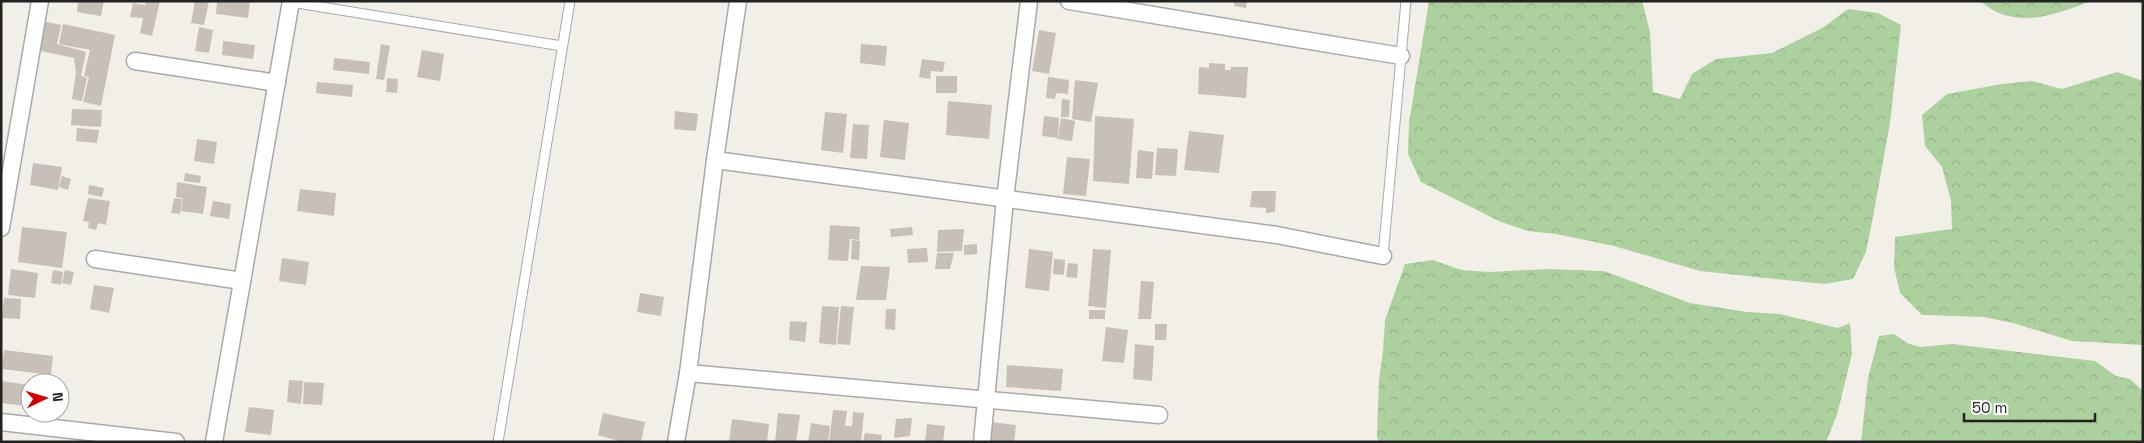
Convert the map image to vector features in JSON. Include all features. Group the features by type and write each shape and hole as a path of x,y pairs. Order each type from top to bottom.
{"street":[{"path":"1,228 40,1"},
{"path":"676,442 688,373 714,160 738,1"},
{"path":"982,442 1005,199 1029,1"},
{"path":"1070,1 1401,56"},
{"path":"214,442 291,2"},
{"path":"135,61 277,83"},
{"path":"714,160 1277,235 1383,256"},
{"path":"95,258 242,281"},
{"path":"688,373 1159,415"},
{"path":"1,422 176,442"}],"lane":[{"path":"498,442 570,1"},
{"path":"1383,256 1406,1"},
{"path":"291,2 562,46"}],"green space":[{"path":"1429,1 1642,1 1650,32 1653,92 1680,99 1692,74 1716,59 1772,53 1824,27 1848,9 1878,13 1901,25 1890,123 1873,217 1866,252 1853,279 1824,284 1700,271 1614,246 1556,234 1528,231 1501,222 1421,182 1408,154 1409,123"},
{"path":"1980,1 2091,1 2049,15 2021,18 2007,16 1993,10"},
{"path":"2117,72 2143,81 2143,345 2072,341 2013,323 1984,317 1922,315 1900,293 1894,267 1895,237 1952,229 1951,201 1942,167 1925,146 1922,115 1947,94 2002,84 2032,81 2062,89"},
{"path":"1433,260 1461,270 1489,272 1547,269 1604,271 1690,303 1747,312 1780,314 1838,328 1850,323 1852,354 1837,415 1826,442 1379,442 1377,437 1379,380 1385,320 1405,264"},
{"path":"1894,334 1907,343 1920,347 1952,344 2095,361 2116,376 2130,379 2143,391 2143,442 1861,442 1868,378 1879,336"}],"building":[{"path":"78,1 104,1 101,16 77,12"},
{"path":"146,1 160,1 152,36 140,33 143,18 130,17 133,3 145,5"},
{"path":"195,1 209,1 204,25 191,23"},
{"path":"217,1 250,1 248,18 216,14"},
{"path":"1234,1 1247,1 1246,8 1234,6"},
{"path":"42,21 61,25 57,44 86,52 81,76 87,78 82,101 72,99 76,73 74,58 36,50"},
{"path":"63,24 115,35 101,106 83,102 89,77 84,76 90,50 59,44"},
{"path":"199,27 213,30 209,53 195,51"},
{"path":"1039,30 1056,33 1049,74 1032,71"},
{"path":"223,41 255,45 253,59 222,55"},
{"path":"381,44 390,46 384,80 376,79"},
{"path":"861,44 887,46 885,66 860,63"},
{"path":"422,50 444,54 440,81 417,77"},
{"path":"334,58 370,62 369,74 333,70"},
{"path":"922,59 945,62 943,72 931,71 930,79 919,77"},
{"path":"1209,63 1225,64 1225,70 1231,70 1230,67 1248,67 1246,98 1198,94 1199,67 1209,68"},
{"path":"936,76 957,76 957,93 936,93"},
{"path":"1048,77 1069,80 1068,94 1056,93 1055,99 1046,98"},
{"path":"387,78 398,79 397,93 386,92"},
{"path":"1075,80 1098,83 1091,122 1072,119"},
{"path":"317,82 353,85 352,97 316,93"},
{"path":"1062,99 1070,100 1069,117 1061,117"},
{"path":"948,101 992,105 989,139 946,135"},
{"path":"72,109 102,110 101,127 71,125"},
{"path":"675,111 698,114 696,131 674,129"},
{"path":"825,112 847,114 843,153 821,150"},
{"path":"1044,116 1059,118 1058,138 1042,136"},
{"path":"1095,116 1134,119 1129,184 1093,181"},
{"path":"1061,118 1075,121 1072,141 1058,139"},
{"path":"884,120 909,123 905,160 880,157"},
{"path":"853,124 869,125 867,159 850,158"},
{"path":"77,128 99,130 97,143 76,141"},
{"path":"1189,131 1224,135 1219,173 1184,170"},
{"path":"197,139 217,142 214,164 194,161"},
{"path":"1157,148 1178,149 1176,176 1155,175"},
{"path":"1138,150 1154,152 1152,179 1136,178"},
{"path":"1067,157 1090,159 1086,196 1063,194"},
{"path":"33,163 62,167 58,190 30,185"},
{"path":"185,173 201,176 200,183 184,181"},
{"path":"62,176 71,179 68,190 59,187"},
{"path":"177,182 207,187 203,214 181,211 183,198 176,197"},
{"path":"89,185 104,188 102,197 88,194"},
{"path":"300,189 336,193 334,216 297,211"},
{"path":"1252,191 1276,191 1275,212 1266,213 1266,208 1250,207"},
{"path":"88,198 110,201 106,225 98,223 96,230 88,228 89,222 83,221"},
{"path":"174,198 182,199 180,214 171,213"},
{"path":"213,201 231,204 229,219 210,216"},
{"path":"830,225 860,227 859,240 850,239 848,261 828,260"},
{"path":"22,227 67,232 62,268 18,262"},
{"path":"912,227 913,235 891,237 890,229"},
{"path":"964,229 962,251 937,252 938,230"},
{"path":"852,240 860,241 859,260 851,259"},
{"path":"977,244 977,254 964,255 964,245"},
{"path":"927,248 928,262 908,263 907,249"},
{"path":"1029,249 1053,252 1049,291 1025,288"},
{"path":"1093,249 1111,250 1106,308 1088,306"},
{"path":"937,253 954,253 950,269 935,269"},
{"path":"282,258 309,262 306,285 279,281"},
{"path":"1054,259 1065,260 1064,275 1053,274"},
{"path":"1068,263 1078,264 1077,278 1066,277"},
{"path":"861,266 890,267 886,300 856,300"},
{"path":"11,269 38,273 35,298 8,295"},
{"path":"53,270 63,272 61,285 51,283"},
{"path":"65,270 74,272 71,285 62,283"},
{"path":"1141,281 1154,282 1151,319 1138,319"},
{"path":"94,285 114,288 109,313 90,309"},
{"path":"640,293 664,297 661,316 637,312"},
{"path":"4,298 21,299 20,319 2,318"},
{"path":"822,306 839,307 836,345 819,343"},
{"path":"841,306 854,307 850,345 837,344"},
{"path":"886,309 896,309 895,330 885,329"},
{"path":"1089,310 1105,310 1105,319 1089,319"},
{"path":"790,321 807,322 805,342 789,340"},
{"path":"1155,324 1167,324 1166,340 1155,340"},
{"path":"1106,327 1128,330 1124,363 1102,361"},
{"path":"1135,344 1154,346 1152,381 1133,379"},
{"path":"4,350 53,356 51,373 2,369"},
{"path":"1007,365 1063,369 1061,391 1006,387"},
{"path":"289,380 303,381 301,404 287,402"},
{"path":"1,381 20,384 20,405 1,403"},
{"path":"304,382 324,383 322,405 303,404"},
{"path":"249,407 274,410 271,435 245,432"},
{"path":"833,410 847,411 845,426 852,426 853,412 864,413 861,442 829,442"},
{"path":"603,413 645,422 641,442 622,442 598,435"},
{"path":"778,413 800,415 796,442 775,442"},
{"path":"912,418 910,436 894,438 896,419"},
{"path":"732,419 769,424 767,442 729,442"},
{"path":"991,422 1016,425 1014,442 989,441"},
{"path":"811,423 830,426 828,442 808,442"},
{"path":"927,424 945,426 943,442 925,442"},
{"path":"865,433 882,435 881,442 863,442"}]}
